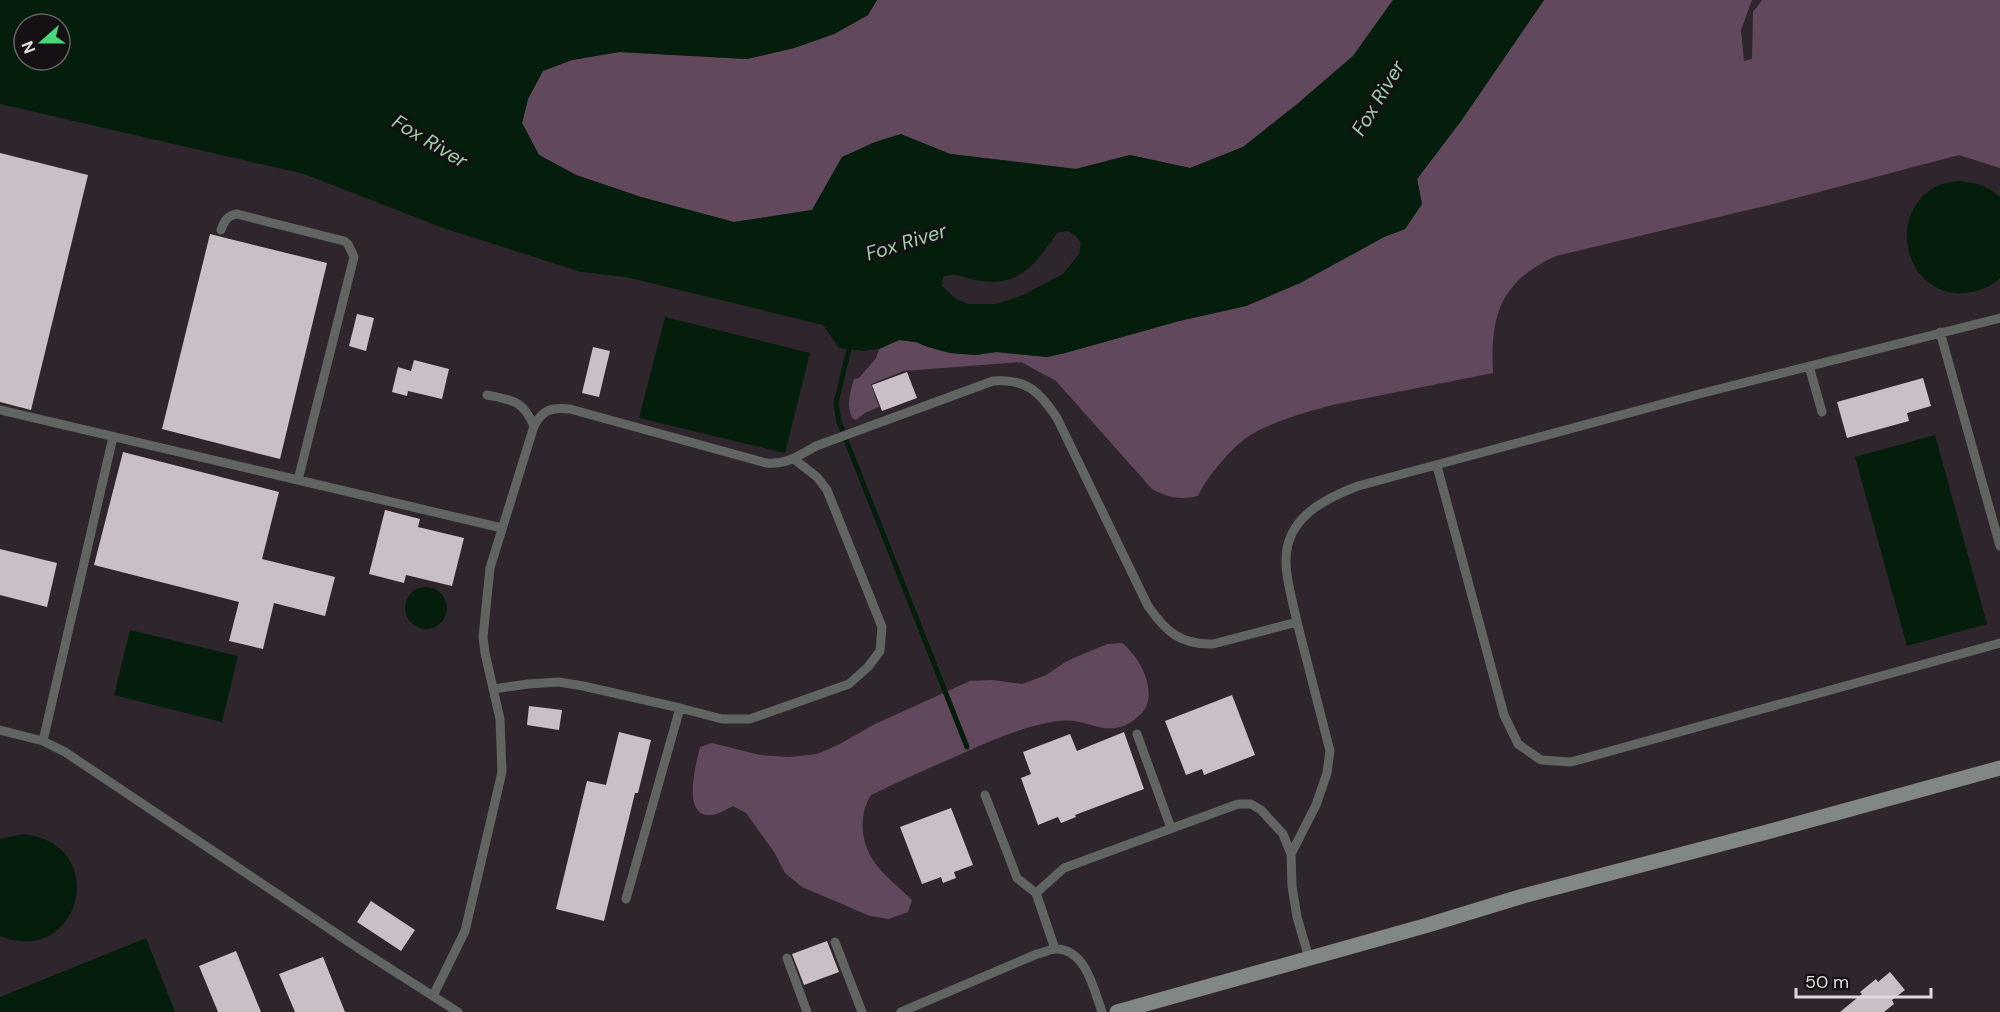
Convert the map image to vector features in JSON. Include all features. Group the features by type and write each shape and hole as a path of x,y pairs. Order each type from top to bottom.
{"main road":[{"path":"1117,1012 1523,896 2000,768"}],"lane":[{"path":"221,230 227,218 237,214 344,241 348,244 354,257 298,480"},
{"path":"1291,854 1316,805 1327,773 1330,751 1297,622 1286,562 1287,551 1292,536 1306,515 1324,500 1348,490 1437,466 1809,366 2000,318"},
{"path":"1940,332 2000,546"},
{"path":"1809,366 1822,412"},
{"path":"433,996 465,931 502,771 500,719 483,637 490,568 534,426 539,416 545,411 553,408 570,409 776,464 794,459 816,446 993,381 1007,380 1020,383 1035,390 1057,418 1148,606 1161,625 1170,633 1185,640 1213,644 1297,622"},
{"path":"487,395 514,400 524,407 534,426"},
{"path":"0,410 502,528"},
{"path":"43,741 112,437"},
{"path":"493,689 559,682 722,719 750,719 849,684 868,667 880,651 882,627 827,490 817,477 794,459"},
{"path":"1437,466 1504,715 1518,744 1541,760 1571,762 2000,643"},
{"path":"626,899 680,708"},
{"path":"0,730 43,741 65,752 351,944 458,1012"},
{"path":"1137,734 1171,828"},
{"path":"985,795 1017,878 1036,893 1055,949"},
{"path":"1036,893 1064,868 1238,804 1251,804 1261,810 1283,834 1291,854 1292,886 1297,917 1309,958"},
{"path":"836,942 862,1012"},
{"path":"901,1012 1037,954 1055,949 1066,951 1077,958 1086,970 1101,1012"},
{"path":"787,958 807,1012"}],"shaded area":[{"path":"877,0 1393,0 1353,56 1296,105 1243,147 1190,168 1130,155 1076,169 950,154 901,135 842,157 812,210 734,222 641,197 576,175 539,155 522,123 528,99 543,70 572,60 619,52 747,59 794,48 834,34 868,15"},
{"path":"1544,0 1752,0 1741,30 1744,61 1752,59 1753,12 1762,0 2000,0 2000,168 1959,155 1773,204 1556,256 1523,277 1511,288 1503,302 1494,333 1493,373 1337,404 1280,421 1249,436 1235,447 1213,472 1198,496 1175,497 1152,489 1056,381 1021,362 904,371 871,384 879,407 856,420 852,418 849,403 854,379 859,378 876,358 879,349 899,340 916,342 950,353 976,355 996,352 1047,357 1179,321 1246,306 1300,283 1384,237 1405,229 1422,204 1417,179 1461,121"},
{"path":"1122,643 1141,666 1146,677 1149,698 1140,715 1129,723 1109,728 1069,720 1032,726 983,744 871,795 863,816 864,840 878,867 912,900 908,912 889,919 870,916 802,887 785,873 774,852 746,813 733,806 711,815 702,813 696,808 693,788 700,747 712,743 760,755 789,757 817,754 875,724 970,681 992,680 1022,684 1046,675 1067,661 1107,644"}],"water":[{"name":"Fox River","path":"0,0 877,0 868,15 834,34 794,48 747,59 619,52 572,60 543,71 528,99 522,123 539,155 576,175 641,197 734,222 812,210 842,157 875,142 901,134 950,154 1076,169 1130,155 1190,168 1243,147 1296,105 1353,56 1393,0 1544,0 1461,121 1417,179 1422,204 1405,229 1384,237 1300,283 1246,306 1179,321 1047,357 996,352 976,355 950,353 916,342 899,340 879,349 863,351 839,348 823,325 626,277 581,272 443,228 304,174 0,104","holes":["1068,231 1081,243 1079,254 1063,274 1021,296 996,304 969,304 956,299 942,286 943,277 952,275 990,282 1014,278 1033,264 1057,233"]},
{"path":"1957,181 1980,185 2000,197 2000,278 1985,288 1967,293 1946,291 1929,282 1916,269 1909,251 1907,233 1911,214 1922,198 1939,185"},
{"path":"665,317 810,353 785,453 639,418"},
{"path":"1935,435 1987,624 1907,646 1855,457"},
{"path":"426,587 441,593 447,608 441,623 426,629 411,623 405,608 411,593"},
{"path":"130,630 238,656 222,722 114,695"},
{"path":"23,834 51,842 69,858 76,879 75,901 66,921 50,935 28,941 0,936 0,839"},
{"path":"146,938 175,1012 0,1012 0,997"}],"building":[{"path":"0,153 88,175 31,410 0,402"},
{"path":"210,234 327,263 280,459 162,429"},
{"path":"357,314 374,318 366,351 349,346"},
{"path":"593,347 610,351 599,397 582,393"},
{"path":"414,360 449,369 442,399 408,391 407,396 392,392 398,367 411,371"},
{"path":"907,372 917,398 882,411 872,385"},
{"path":"1923,378 1931,406 1907,413 1909,421 1847,438 1837,402"},
{"path":"123,452 279,492 262,559 335,577 325,616 274,603 263,649 229,641 239,602 94,565"},
{"path":"385,510 420,519 418,527 464,538 452,586 406,575 404,583 369,574"},
{"path":"0,549 57,563 47,607 0,595"},
{"path":"1232,695 1255,755 1204,775 1202,769 1186,775 1165,721"},
{"path":"529,706 562,710 559,730 527,725"},
{"path":"619,732 651,740 638,793 635,793 604,921 556,909 587,781 606,785"},
{"path":"1124,732 1144,789 1075,815 1076,817 1061,823 1058,817 1038,825 1021,778 1031,774 1023,752 1070,734 1077,751"},
{"path":"951,808 973,865 954,872 956,878 943,883 941,877 922,884 900,827"},
{"path":"371,901 415,930 401,951 357,922"},
{"path":"827,941 839,972 804,985 792,954"},
{"path":"236,951 261,1012 218,1012 199,966"},
{"path":"323,957 345,1012 295,1012 279,974"},
{"path":"1890,972 1905,990 1892,1000 1894,1004 1884,1012 1840,1012 1876,979 1878,982"}],"waterway":[{"path":"849,349 836,403 839,422 967,747"}]}
